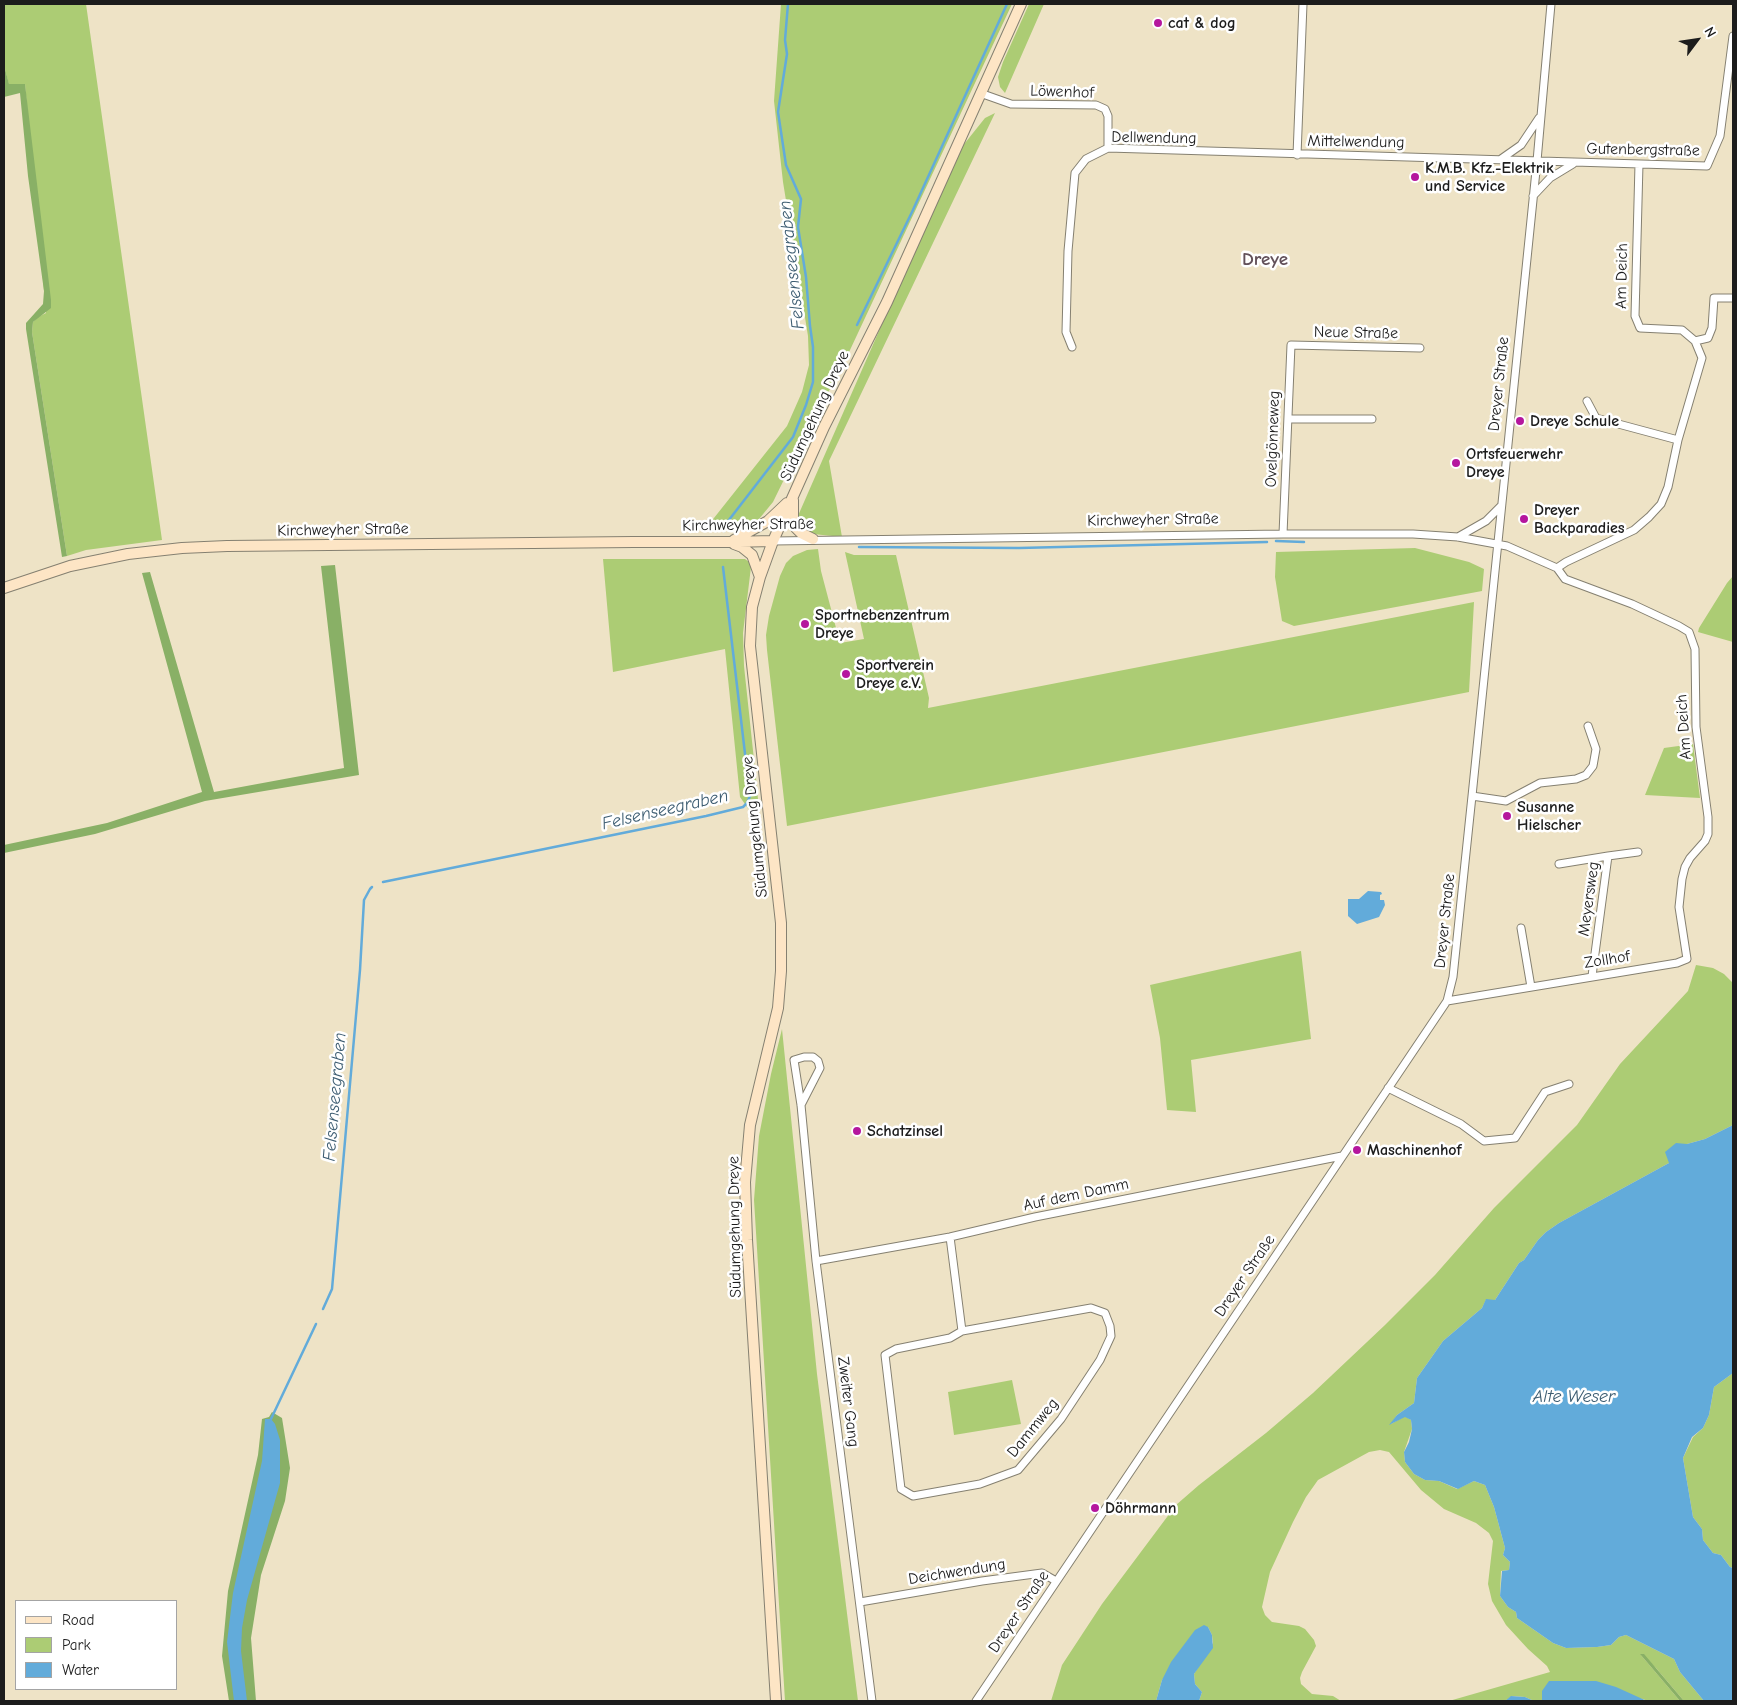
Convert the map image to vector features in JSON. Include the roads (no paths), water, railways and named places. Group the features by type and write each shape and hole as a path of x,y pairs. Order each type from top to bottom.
{"main road":[{"name":"Südumgehung Dreye","path":"776,1701 745,1182 750,1126 778,1008 781,971 781,923 750,646 752,607 773,540 836,401 887,302 1021,4"},
{"path":"794,495 793,521 796,528 813,539"},
{"path":"728,542 768,521 794,495"},
{"name":"Kirchweyher Straße","path":"4,588 70,566 128,554 182,548 773,540"},
{"path":"728,542 742,547 752,555 760,577"}],"street":[{"name":"Mittelwendung","path":"1303,4 1296,155 1537,161"},
{"name":"Dreyer Straße","path":"976,1701 1056,1581 1124,1484 1447,1001 1453,977 1472,796 1537,161 1551,4"},
{"name":"Gutenbergstraße","path":"1537,161 1707,166 1720,136 1733,36"},
{"name":"Löwenhof","path":"980,93 1011,104 1096,105 1105,109 1108,116 1108,148"},
{"path":"1500,159 1521,145 1540,116"},
{"name":"Dellwendung","path":"1072,347 1066,332 1068,251 1075,173 1086,159 1108,148 1296,155"},
{"path":"1533,197 1550,178 1575,162"},
{"name":"Am Deich","path":"1639,164 1635,316 1640,328 1682,330 1695,341"},
{"path":"1557,568 1634,530 1649,518 1661,504 1668,487 1678,440 1702,358 1695,341 1708,338 1712,328 1714,298 1733,298"},
{"name":"Neue Straße","path":"1290,345 1420,348"},
{"name":"Ovelgönneweg","path":"1283,534 1290,345"},
{"path":"1588,401 1596,418 1678,440"},
{"path":"1288,419 1372,419"},
{"path":"1458,537 1486,521 1501,506"},
{"name":"Kirchweyher Straße","path":"773,540 1413,534 1458,537 1498,544"},
{"name":"Am Deich","path":"1498,544 1557,568 1565,578 1632,604 1689,632 1694,649 1696,727 1708,817 1708,834 1705,841 1684,867 1679,906 1687,959"},
{"path":"1472,796 1506,801 1540,783 1576,779 1586,775 1593,766 1596,749 1588,726"},
{"name":"Meyersweg","path":"1559,864 1638,852"},
{"name":"Meyersweg","path":"1592,976 1608,856"},
{"path":"1521,928 1531,987"},
{"name":"Zollhof","path":"1447,1001 1687,959"},
{"name":"Zweiter Gang","path":"801,1105 820,1068 818,1061 813,1057 794,1060 801,1105 816,1261 872,1701"},
{"path":"1388,1088 1460,1124 1484,1141 1514,1138 1545,1092 1569,1084"},
{"name":"Auf dem Damm","path":"816,1261 950,1237 1045,1215 1342,1156"},
{"path":"950,1237 962,1331"},
{"name":"Dammweg","path":"1092,1308 1105,1313 1110,1326 1111,1336 1100,1360 1061,1419 1018,1470 980,1484 913,1496 901,1490 885,1355 896,1349 950,1338 962,1331 1092,1308"},
{"name":"Deichwendung","path":"860,1602 982,1581 1042,1573 1056,1581"}],"water":[{"path":"1368,891 1381,892 1380,900 1384,900 1385,905 1379,917 1357,924 1348,916 1348,899 1359,899"},
{"name":"Alte Weser","path":"1733,1125 1733,1373 1714,1387 1709,1415 1703,1428 1692,1437 1683,1458 1693,1517 1702,1529 1703,1540 1713,1553 1721,1555 1730,1567 1733,1568 1733,1701 1704,1701 1680,1672 1674,1659 1626,1635 1619,1637 1611,1645 1566,1648 1553,1643 1517,1618 1516,1612 1508,1607 1500,1596 1502,1571 1509,1570 1510,1562 1503,1555 1505,1548 1494,1507 1485,1485 1474,1481 1458,1489 1439,1481 1425,1480 1414,1474 1405,1462 1404,1452 1412,1429 1411,1420 1405,1417 1389,1425 1397,1415 1414,1403 1417,1378 1443,1341 1482,1308 1486,1299 1495,1300 1519,1263 1524,1260 1546,1232 1669,1163 1665,1152 1676,1143 1687,1144 1705,1139"},
{"path":"265,1419 271,1419 275,1424 280,1440 280,1483 247,1600 242,1628 241,1651 247,1701 234,1701 227,1642 233,1593 262,1461"},
{"path":"1204,1625 1208,1627 1212,1635 1213,1648 1194,1674 1195,1684 1202,1692 1199,1701 1156,1701 1162,1680 1171,1662 1195,1630"},
{"path":"1549,1681 1596,1681 1616,1687 1647,1701 1542,1701 1542,1691"},
{"path":"1511,1696 1525,1697 1534,1701 1505,1701"}],"waterway":[{"name":"Felsenseegraben","path":"724,531 725,525 793,437 813,382 813,347 806,277 798,227 801,199 786,165 778,112 787,54 785,40 788,4"},
{"path":"857,325 912,212 1007,4"},
{"path":"1276,541 1304,542"},
{"path":"859,547 1019,548 1267,542"},
{"name":"Felsenseegraben","path":"383,882 743,807 750,796 723,567"},
{"name":"Felsenseegraben","path":"323,1309 332,1289 360,970 364,900 372,887"},
{"name":"Felsenseegraben","path":"271,1419 316,1324"}],"place":[{"name":"cat & dog","path":"1158,23"},
{"name":"K.M.B. Kfz.-Elektrik und Service","path":"1415,177"},
{"name":"Dreye Schule","path":"1520,421"},
{"name":"Ortsfeuerwehr Dreye","path":"1456,463"},
{"name":"Dreyer Backparadies","path":"1524,519"},
{"name":"Sportnebenzentrum Dreye","path":"805,624"},
{"name":"Sportverein Dreye e.V.","path":"846,674"},
{"name":"Susanne Hielscher","path":"1507,816"},
{"name":"Schatzinsel","path":"857,1131"},
{"name":"Maschinenhof","path":"1357,1150"},
{"name":"Döhrmann","path":"1095,1508"}],"district":[{"name":"Dreye","path":"1265,260"}]}
